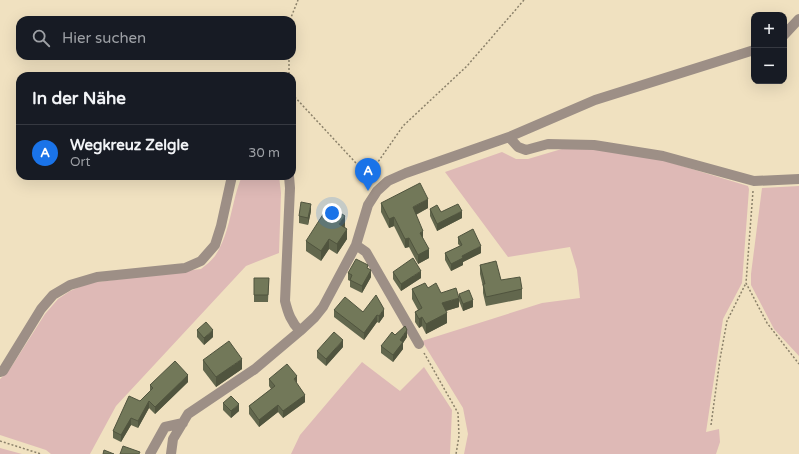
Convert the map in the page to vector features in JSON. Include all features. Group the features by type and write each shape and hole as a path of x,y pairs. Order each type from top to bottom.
{"street":[{"path":"787,32 799,19"},
{"path":"171,454 173,439 188,414 255,369 300,332 323,307 356,245 368,204 377,191 388,181 406,173 509,137 595,100 751,51"},
{"path":"509,137 518,146 526,150 548,144 594,145 663,156 754,181 799,178"},
{"path":"0,372 3,371 40,309 52,295 70,285 97,277 185,268 201,261 215,245 221,226 231,180"},
{"path":"289,180 285,301 288,314 294,326 300,332"},
{"path":"356,245 366,252 419,344"},
{"path":"150,454 165,427 183,423"}],"path":[{"path":"292,16 298,0"},
{"path":"370,180 378,162 403,126 467,66 524,0"},
{"path":"288,60 289,72"},
{"path":"296,98 370,180 377,191"},
{"path":"711,425 727,321 746,284 754,181"},
{"path":"746,284 767,323 799,364"},
{"path":"419,344 458,413 456,454"},
{"path":"0,440 41,454"}],"shaded area":[{"path":"565,148 605,149 659,159 748,186 742,283 723,319 706,432 719,429 720,442 716,454 464,454 468,434 463,408 422,341 542,303 580,298 577,270 570,247 508,257 445,172 502,152 516,159 528,159"},
{"path":"240,180 279,180 281,193 279,253 246,266 116,406 90,454 51,454 46,450 0,435 0,379 10,369 45,314 58,299 70,291 89,283 201,269 215,256 220,247 228,227"},
{"path":"799,186 799,356 774,329 751,285 751,274 762,188"},
{"path":"362,362 400,391 424,367 452,410 450,454 291,454 300,435"},
{"path":"0,448 22,454 0,454"}],"building":[{"path":"420,183 428,199 413,207 423,231 420,233 429,249 418,255 409,238 405,239 394,217 389,219 381,203"},
{"path":"301,202 311,204 308,218 299,216"},
{"path":"458,204 462,211 437,224 430,209 437,205 441,212"},
{"path":"329,205 345,216 339,224 347,229 337,244 329,239 321,251 306,241"},
{"path":"473,229 481,246 462,256 463,258 451,264 445,253 462,245 458,237"},
{"path":"413,258 421,271 401,284 393,272"},
{"path":"356,259 368,265 367,268 371,270 362,286 350,280 352,275 348,273"},
{"path":"496,261 501,280 520,277 522,289 486,297 483,284 485,284 480,265"},
{"path":"254,278 269,278 268,295 254,295"},
{"path":"425,283 428,288 436,283 441,293 456,288 459,298 442,303 447,313 426,324 422,317 419,319 415,312 422,308 412,289"},
{"path":"469,290 473,300 463,304 459,294"},
{"path":"376,295 384,309 379,316 377,315 364,333 334,310 345,297 363,312"},
{"path":"206,322 213,330 204,338 197,330"},
{"path":"405,326 407,330 400,340 403,342 393,355 381,346 392,332 395,335"},
{"path":"334,332 343,340 326,359 317,351"},
{"path":"229,341 242,359 216,377 203,360"},
{"path":"175,361 188,375 155,407 149,401 138,421 131,418 121,435 113,431 129,396 140,401 153,388 150,385"},
{"path":"287,364 297,376 294,379 305,395 283,411 278,405 259,420 249,406 275,386 269,379"},
{"path":"231,396 239,404 231,411 223,403"},
{"path":"123,446 140,452 139,454 120,454"},
{"path":"104,450 114,454 103,454"}],"place":[{"name":"Wegkreuz Zelgle","path":"368,191"}]}
